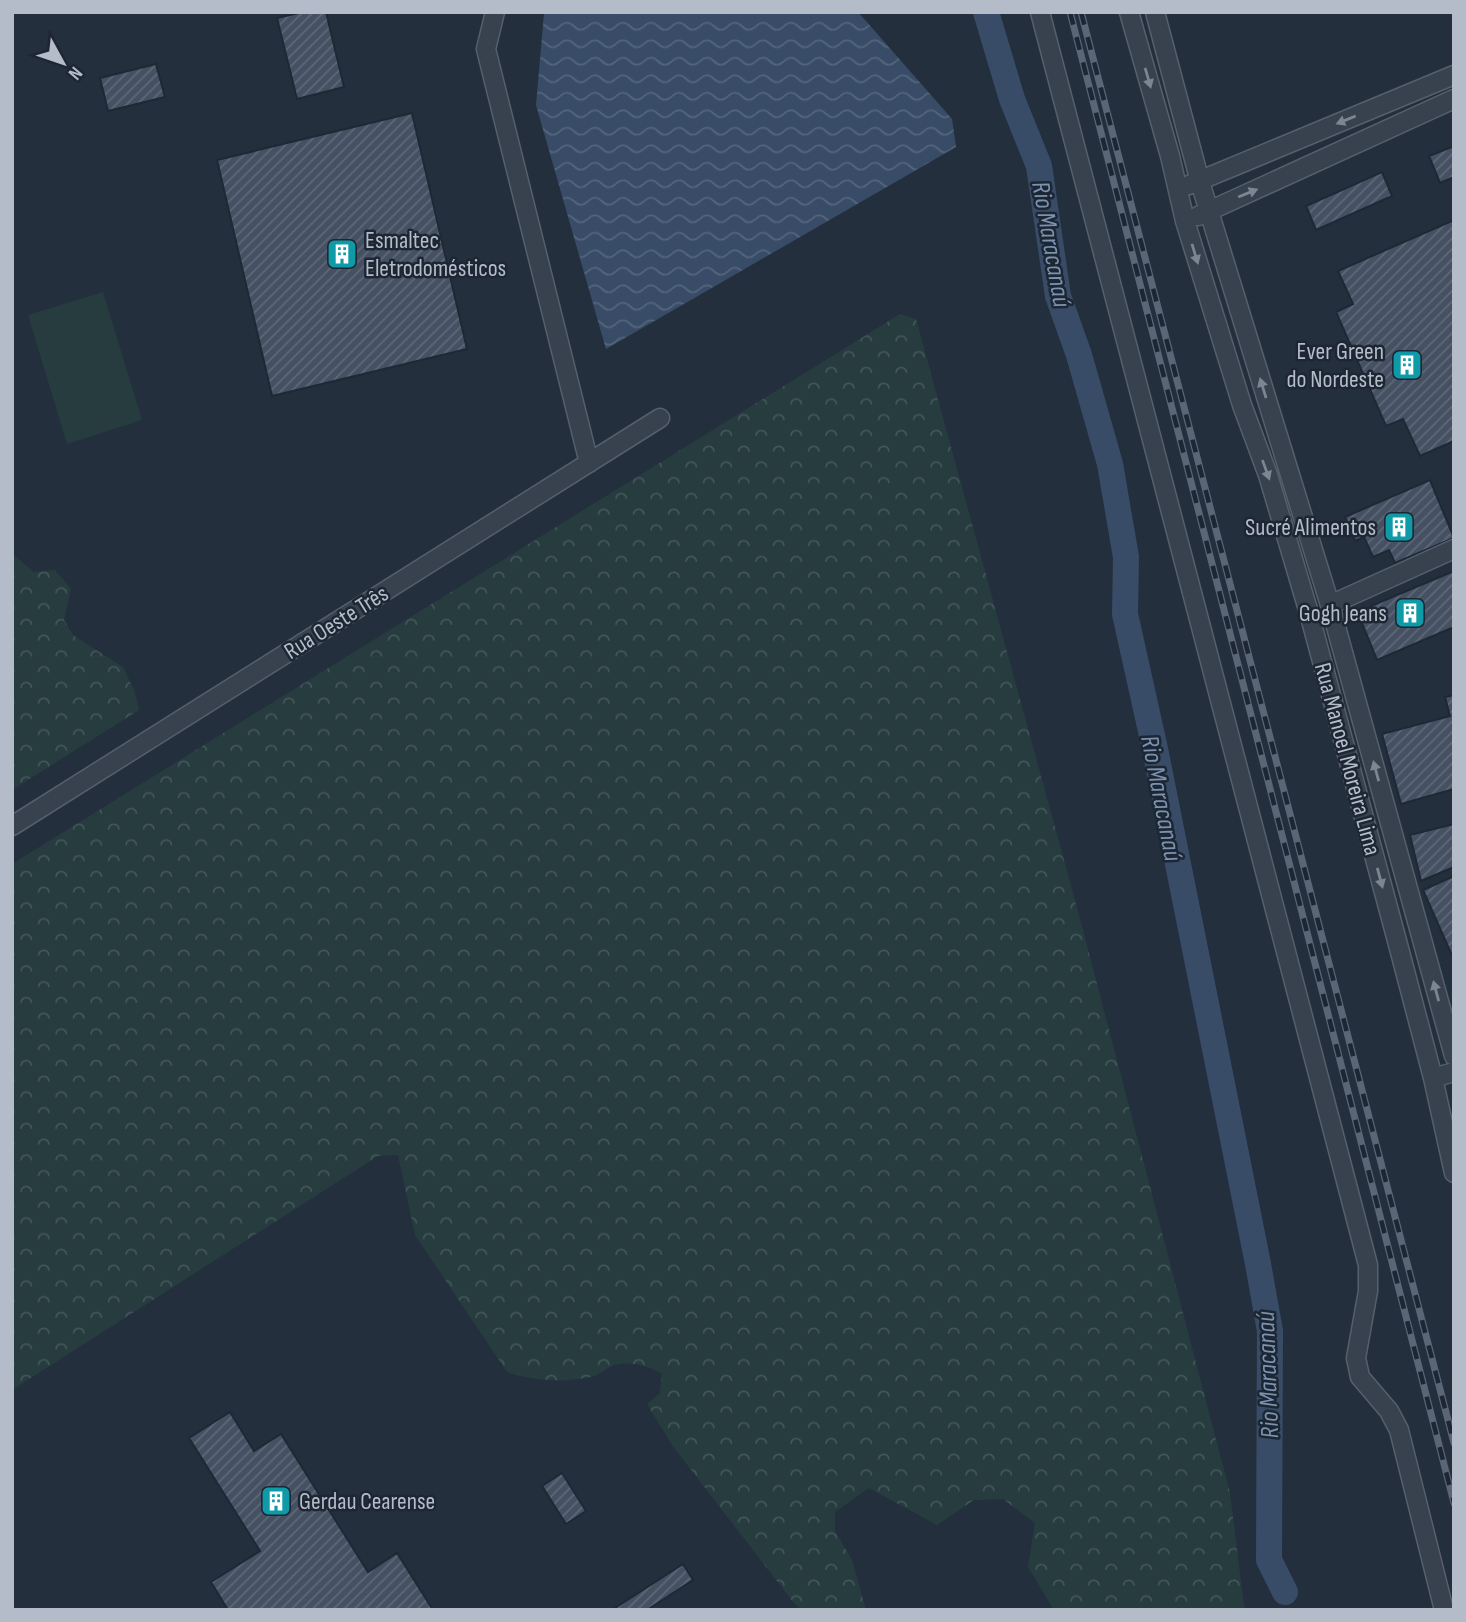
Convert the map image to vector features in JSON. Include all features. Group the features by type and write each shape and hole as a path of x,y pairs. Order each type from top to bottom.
{"street":[{"path":"495,12 486,49 589,463"},
{"path":"1040,12 1368,1265 1368,1291 1356,1358 1360,1377 1390,1411 1399,1430 1444,1610"},
{"name":"Rua Manoel Moreira Lima","path":"1129,12 1170,156 1185,221 1242,405 1268,475 1309,613 1433,1078 1454,1173"},
{"name":"Rua Manoel Moreira Lima","path":"1155,12 1200,182 1330,605 1454,1056"},
{"path":"1176,189 1200,182 1454,75"},
{"path":"1185,221 1454,99"},
{"path":"1379,107 1386,129"},
{"name":"Rua Oeste Três","path":"12,826 660,418"},
{"path":"1330,605 1454,549"},
{"path":"1433,1078 1454,1072"}],"green space":[{"path":"103,292 142,420 67,444 28,315"},
{"path":"900,314 916,319 1079,915 1230,1493 1244,1606 1248,1610 1054,1610 1028,1567 1035,1523 1003,1499 974,1500 937,1525 869,1488 835,1512 835,1531 852,1560 866,1610 802,1610 793,1602 672,1445 647,1404 660,1393 662,1374 633,1364 614,1365 593,1376 568,1380 538,1379 507,1372 415,1235 398,1155 378,1156 12,1390 12,864"},
{"path":"12,554 34,572 55,570 71,589 64,620 73,635 123,667 134,690 139,710 12,790"}],"water":[{"path":"858,12 952,119 956,147 606,349 536,105 544,14"}],"building":[{"path":"303,12 326,12 344,87 297,99 277,18"},
{"path":"156,64 165,97 108,111 100,78"},
{"name":"Esmaltec Eletrodomésticos","path":"412,113 467,349 272,396 217,160"},
{"path":"1454,146 1454,177 1440,183 1429,156"},
{"path":"1382,172 1392,196 1316,230 1306,206"},
{"name":"Ever Green do Nordeste","path":"1454,220 1454,441 1420,456 1403,419 1386,426 1336,312 1353,304 1338,271"},
{"name":"Sucré Alimentos","path":"1430,480 1454,538 1395,563 1389,550 1373,557 1364,537 1355,541 1345,517"},
{"name":"Gogh Jeans","path":"1454,571 1454,627 1377,660 1359,616 1373,610 1371,606"},
{"path":"1454,695 1454,789 1401,804 1382,734 1450,716 1445,697"},
{"path":"1454,824 1454,867 1421,881 1410,835"},
{"path":"1454,876 1454,960 1423,890"},
{"name":"Gerdau Cearense","path":"230,1412 254,1451 281,1434 368,1572 397,1553 433,1610 228,1610 211,1582 260,1551 189,1438"},
{"path":"562,1473 586,1511 566,1524 542,1486"},
{"path":"683,1564 693,1580 647,1610 612,1610"}],"waterway":[{"name":"Rio Maracanaú","path":"986,12 1012,99 1039,166 1058,296 1079,355 1110,464 1126,557 1125,614 1155,749 1270,1331 1269,1560 1285,1592"}],"railway":[{"path":"1070,12 1454,1503"},
{"path":"1081,12 1454,1443"}],"place":[{"name":"Esmaltec Eletrodomésticos","path":"342,254"},
{"name":"Ever Green do Nordeste","path":"1407,365"},
{"name":"Sucré Alimentos","path":"1399,527"},
{"name":"Gogh Jeans","path":"1410,613"},
{"name":"Gerdau Cearense","path":"276,1501"}]}
